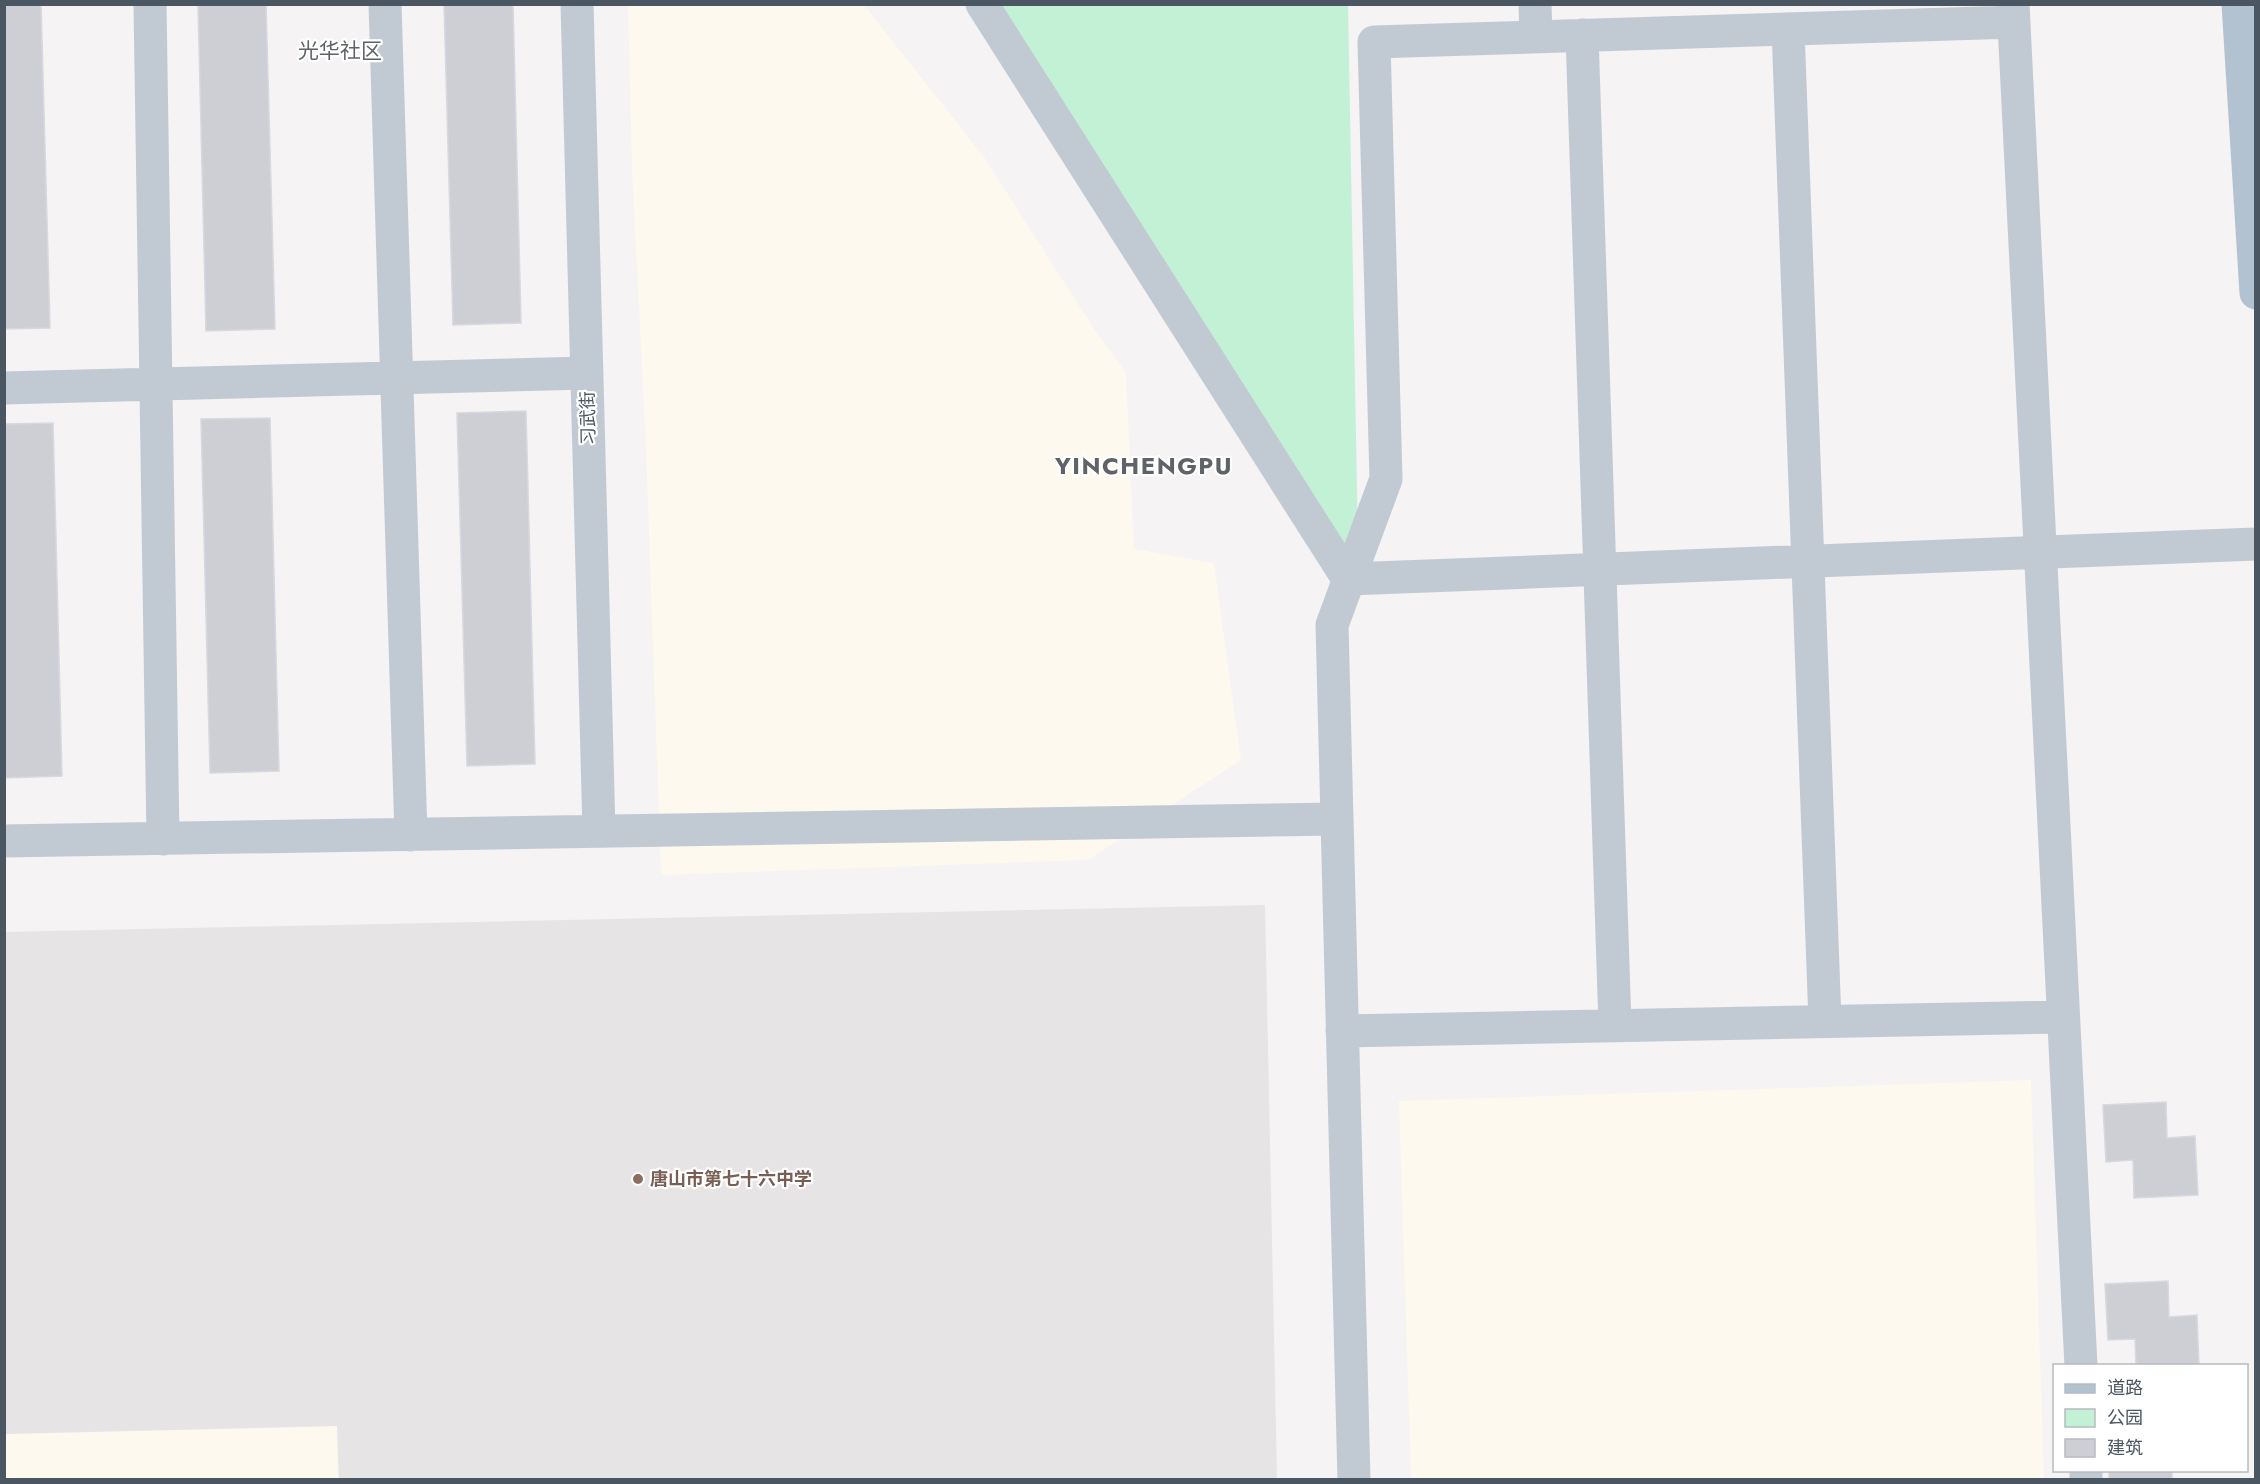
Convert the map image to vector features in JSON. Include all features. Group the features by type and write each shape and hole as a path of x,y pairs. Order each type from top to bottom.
{"main road":[{"path":"2238,4 2256,293"}],"street":[{"path":"150,4 163,839"},
{"path":"385,4 411,835"},
{"name":"习武街","path":"577,4 598,831"},
{"path":"982,4 1348,579"},
{"path":"1535,4 1536,37"},
{"path":"1354,1479 1332,625 1386,479 1374,42 1582,35 1749,17 1788,29 2013,13 2081,1364"},
{"path":"1788,29 1806,562 1825,1021"},
{"path":"1582,35 1615,1025"},
{"path":"4,388 587,373"},
{"path":"1348,579 2256,544"},
{"path":"4,841 1337,819"},
{"path":"1342,1031 2063,1017"}],"shaded area":[{"path":"628,5 864,5 984,157 1094,329 1126,373 1134,549 1214,563 1241,760 1088,860 661,875 646,448 632,169"},
{"name":"唐山市第七十六中学","path":"1265,905 1277,1479 339,1480 337,1426 5,1434 5,932"},
{"path":"2031,1080 2044,1479 1411,1479 1399,1101"},
{"path":"337,1426 338,1479 5,1479 4,1434"}],"green space":[{"path":"970,5 1348,5 1358,547 1328,552"}],"building":[{"path":"4,4 41,4 50,328 4,329"},
{"path":"198,4 266,4 275,329 206,331"},
{"path":"444,4 513,4 521,323 453,325"},
{"path":"526,411 535,764 467,766 457,413"},
{"path":"270,418 279,771 210,773 201,419"},
{"path":"53,423 62,776 4,778 4,424"},
{"path":"2166,1102 2167,1138 2195,1136 2198,1195 2134,1198 2133,1160 2106,1162 2103,1105"},
{"path":"2168,1281 2169,1317 2197,1315 2199,1364 2136,1364 2135,1339 2108,1340 2105,1284"},
{"path":"2109,1472 2172,1472 2172,1480 2109,1480"}],"place":[{"name":"唐山市第七十六中学","path":"638,1179"}],"district":[{"name":"光华社区","path":"340,51"},
{"name":"YINCHENGPU","path":"1144,466"}]}
